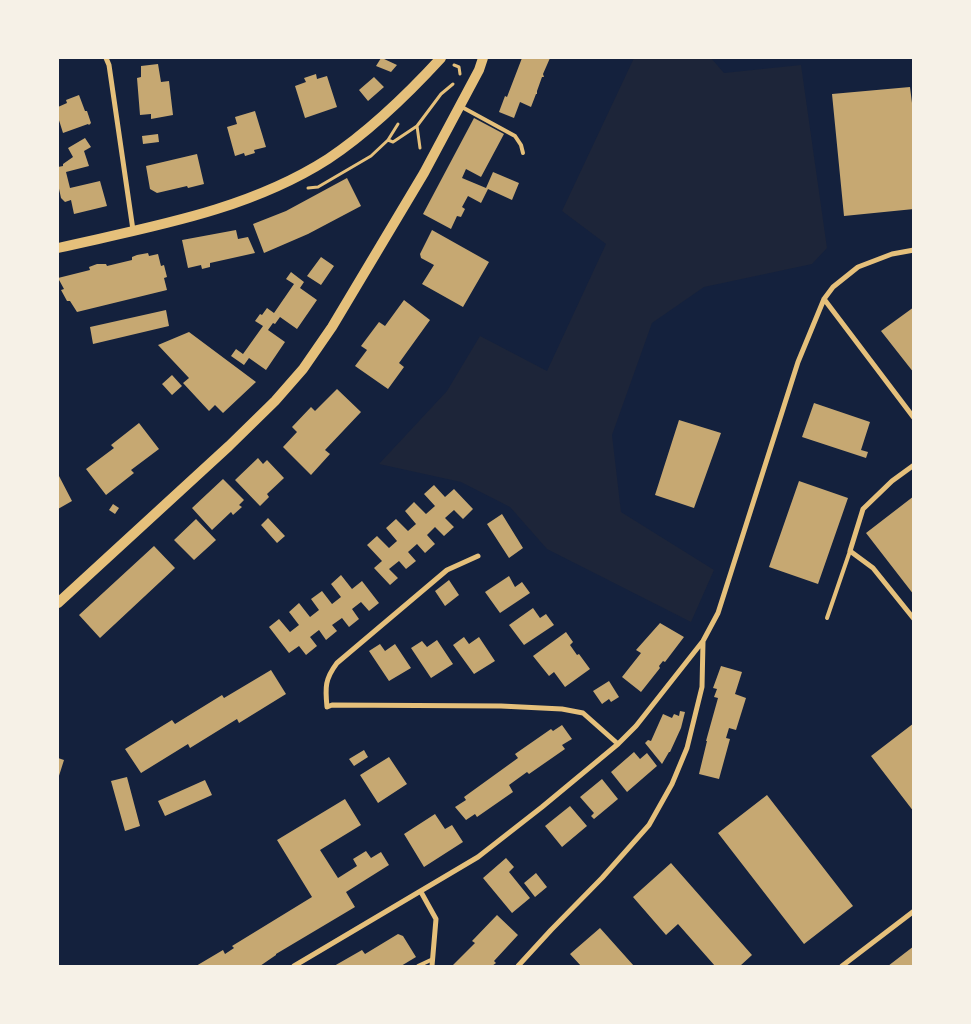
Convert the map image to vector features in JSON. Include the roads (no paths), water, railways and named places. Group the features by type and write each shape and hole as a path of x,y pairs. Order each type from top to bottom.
{"main road":[{"path":"58,248 222,208 265,192 302,174 327,159 377,122 441,58"},
{"path":"58,603 230,446 303,369 332,327 424,173 479,70 483,58"}],"street":[{"path":"106,58 109,65 133,230"},
{"path":"294,966 478,857 618,744 656,703 703,641 718,613 796,371 824,299 832,287 858,268 892,254 914,250"},
{"path":"824,299 914,418"},
{"path":"914,465 892,481 864,509 850,551 873,568 914,619"},
{"path":"478,556 447,570 336,663 329,673 325,686 327,707 332,705 501,706 562,709 583,713 618,744"},
{"path":"518,966 602,878 649,825 672,784 687,748 702,687 703,641"},
{"path":"421,892 436,919 432,966"},
{"path":"842,966 914,911"}],"lane":[{"path":"460,106 515,136 521,145 523,153"},
{"path":"827,618 850,551"},
{"path":"418,966 433,959"}]}
